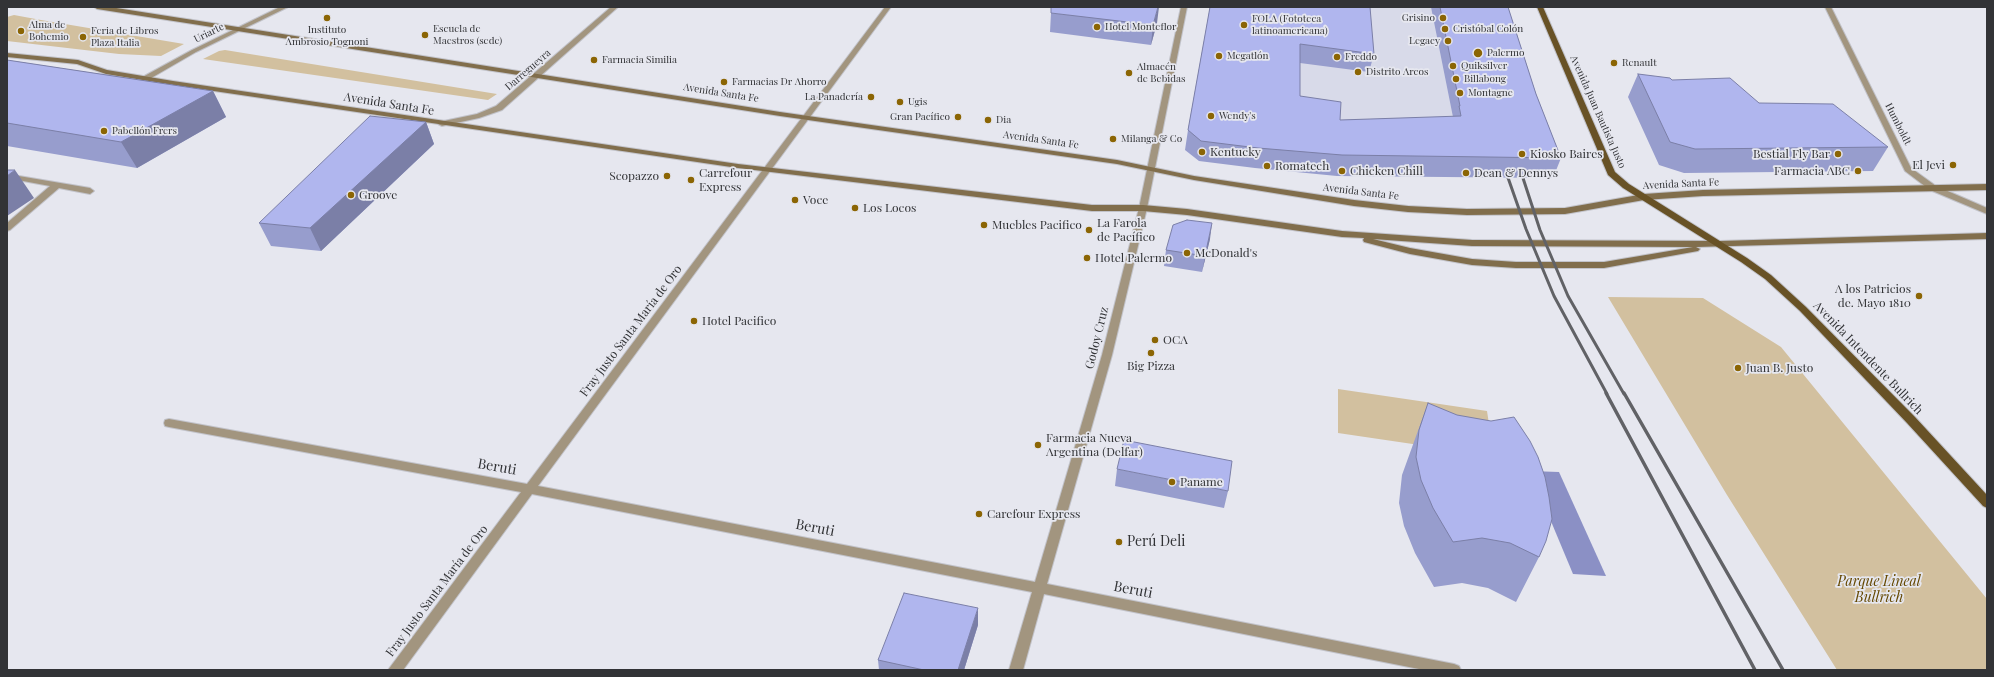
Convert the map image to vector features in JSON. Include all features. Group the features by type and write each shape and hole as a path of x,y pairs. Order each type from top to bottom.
{"main road":[{"name":"Avenida Santa Fe","path":"97,7 806,118 1117,162 1194,178 1354,203 1408,209 1467,212 1565,211 1644,197 1703,193 1987,186"},
{"name":"Avenida Juan Bautista Justo","path":"1540,7 1611,174 1644,197 1720,244"},
{"name":"Avenida Santa Fe","path":"7,55 78,62 106,72 143,79 442,124 767,170 1092,208 1143,208 1188,212 1342,234 1472,243 1720,244 1987,236"},
{"name":"Avenida Santa Fe","path":"1342,234 1410,251 1457,259 1516,264 1604,265 1720,244"},
{"name":"Avenida Intendente Bullrich","path":"1720,244 1768,277 1803,309 1911,420 1987,503"}],"street":[{"name":"Uriarte","path":"143,79 285,7"},
{"name":"Darregueyra","path":"442,124 480,116 499,108 615,7"},
{"name":"Fray Justo Santa María de Oro","path":"395,670 888,7"},
{"name":"Godoy Cruz","path":"1016,670 1041,588 1107,355 1143,208 1184,7"},
{"name":"Humboldt","path":"1828,7 1908,170 1933,188 1987,211"},
{"path":"7,176 90,191"},
{"path":"7,228 57,184"},
{"name":"Beruti","path":"169,423 529,489 1454,670"}],"shaded area":[{"name":"Distrito Arcos","path":"1211,7 1497,7 1529,113 1190,132"}],"green space":[{"path":"14,15 184,44 161,56 119,54 7,41 7,17"},
{"path":"225,50 497,94 488,100 203,59 219,51"},
{"name":"Parque Lineal Bullrich","path":"1608,297 1703,298 1781,347 1987,599 1987,670 1837,670 1727,495"},
{"path":"1338,389 1487,411 1494,456 1338,433"}],"water":[{"path":"1530,471 1559,472 1606,576 1573,574"}],"building":[{"path":"1051,7 1158,7 1153,25 1051,13"},
{"name":"Distrito Arcos","path":"1210,7 1370,7 1374,54 1300,44 1300,96 1341,102 1340,120 1461,116 1440,7 1508,7 1536,94 1561,158 1342,155 1258,148 1201,141 1188,130"},
{"path":"7,60 213,91 121,142 7,123"},
{"path":"1638,74 1670,78 1672,80 1730,78 1759,103 1833,104 1888,147 1695,149 1670,142"},
{"path":"370,116 426,122 310,228 259,223"},
{"path":"7,170 15,170 7,176"},
{"path":"1187,220 1212,223 1205,256 1166,250 1173,225"},
{"path":"1428,403 1457,415 1491,421 1514,417 1530,441 1538,457 1545,477 1549,497 1552,519 1546,541 1539,557 1510,543 1482,538 1453,542 1433,508 1421,480 1416,457 1419,430"},
{"path":"1124,440 1232,461 1228,491 1117,469"},
{"path":"904,593 978,608 958,670 924,670 878,660"}],"railway":[{"path":"1504,166 1506,173"},
{"path":"1519,167 1521,173"},
{"path":"1506,172 1526,229 1554,296 1607,394"},
{"path":"1521,172 1540,230 1568,296 1624,394"},
{"path":"1606,393 1755,670"},
{"path":"1624,393 1783,670"}],"place":[{"name":"Instituto Ambrosio Tognoni","path":"327,18"},
{"name":"Grisino","path":"1443,18"},
{"name":"FOLA (Fototeca latinoamericana)","path":"1244,25"},
{"name":"Hotel Monteflor","path":"1097,27"},
{"name":"Cristóbal Colón","path":"1445,29"},
{"name":"Alma de Bohemio","path":"21,31"},
{"name":"Escuela de Maestros (sede)","path":"425,35"},
{"name":"Feria de Libros Plaza Italia","path":"83,37"},
{"name":"Legacy","path":"1448,41"},
{"name":"Palermo","path":"1478,53"},
{"name":"Megatlón","path":"1219,56"},
{"name":"Freddo","path":"1337,57"},
{"name":"Farmacia Similia","path":"594,60"},
{"name":"Renault","path":"1614,63"},
{"name":"Quiksilver","path":"1453,66"},
{"name":"Distrito Arcos","path":"1358,72"},
{"name":"Almacén de Bebidas","path":"1129,73"},
{"name":"Billabong","path":"1456,79"},
{"name":"Farmacias Dr Ahorro","path":"724,82"},
{"name":"Montagne","path":"1460,93"},
{"name":"La Panadería","path":"871,97"},
{"name":"Ugis","path":"900,102"},
{"name":"Wendy's","path":"1211,116"},
{"name":"Gran Pacífico","path":"958,117"},
{"name":"Dia","path":"988,120"},
{"name":"Pabellón Frers","path":"104,131"},
{"name":"Milanga & Co","path":"1113,139"},
{"name":"Kentucky","path":"1202,152"},
{"name":"Kiosko Baires","path":"1522,154"},
{"name":"Bestial Fly Bar","path":"1838,154"},
{"name":"El Jevi","path":"1953,165"},
{"name":"Romatech","path":"1267,166"},
{"name":"Chicken Chill","path":"1342,171"},
{"name":"Farmacia ABC","path":"1858,171"},
{"name":"Dean & Dennys","path":"1466,173"},
{"name":"Scopazzo","path":"667,176"},
{"name":"Carrefour Express","path":"691,180"},
{"name":"Groove","path":"351,195"},
{"name":"Voce","path":"795,200"},
{"name":"Los Locos","path":"855,208"},
{"name":"Muebles Pacifico","path":"984,225"},
{"name":"La Farola de Pacífico","path":"1089,230"},
{"name":"McDonald's","path":"1187,253"},
{"name":"Hotel Palermo","path":"1087,258"},
{"name":"A los Patricios de. Mayo 1810","path":"1919,296"},
{"name":"Hotel Pacifico","path":"694,321"},
{"name":"OCA","path":"1155,340"},
{"name":"Big Pizza","path":"1151,353"},
{"name":"Juan B. Justo","path":"1738,368"},
{"name":"Farmacia Nueva Argentina (Delfar)","path":"1038,445"},
{"name":"Paname","path":"1172,482"},
{"name":"Carefour Express","path":"979,514"},
{"name":"Perú Deli","path":"1119,542"}]}
